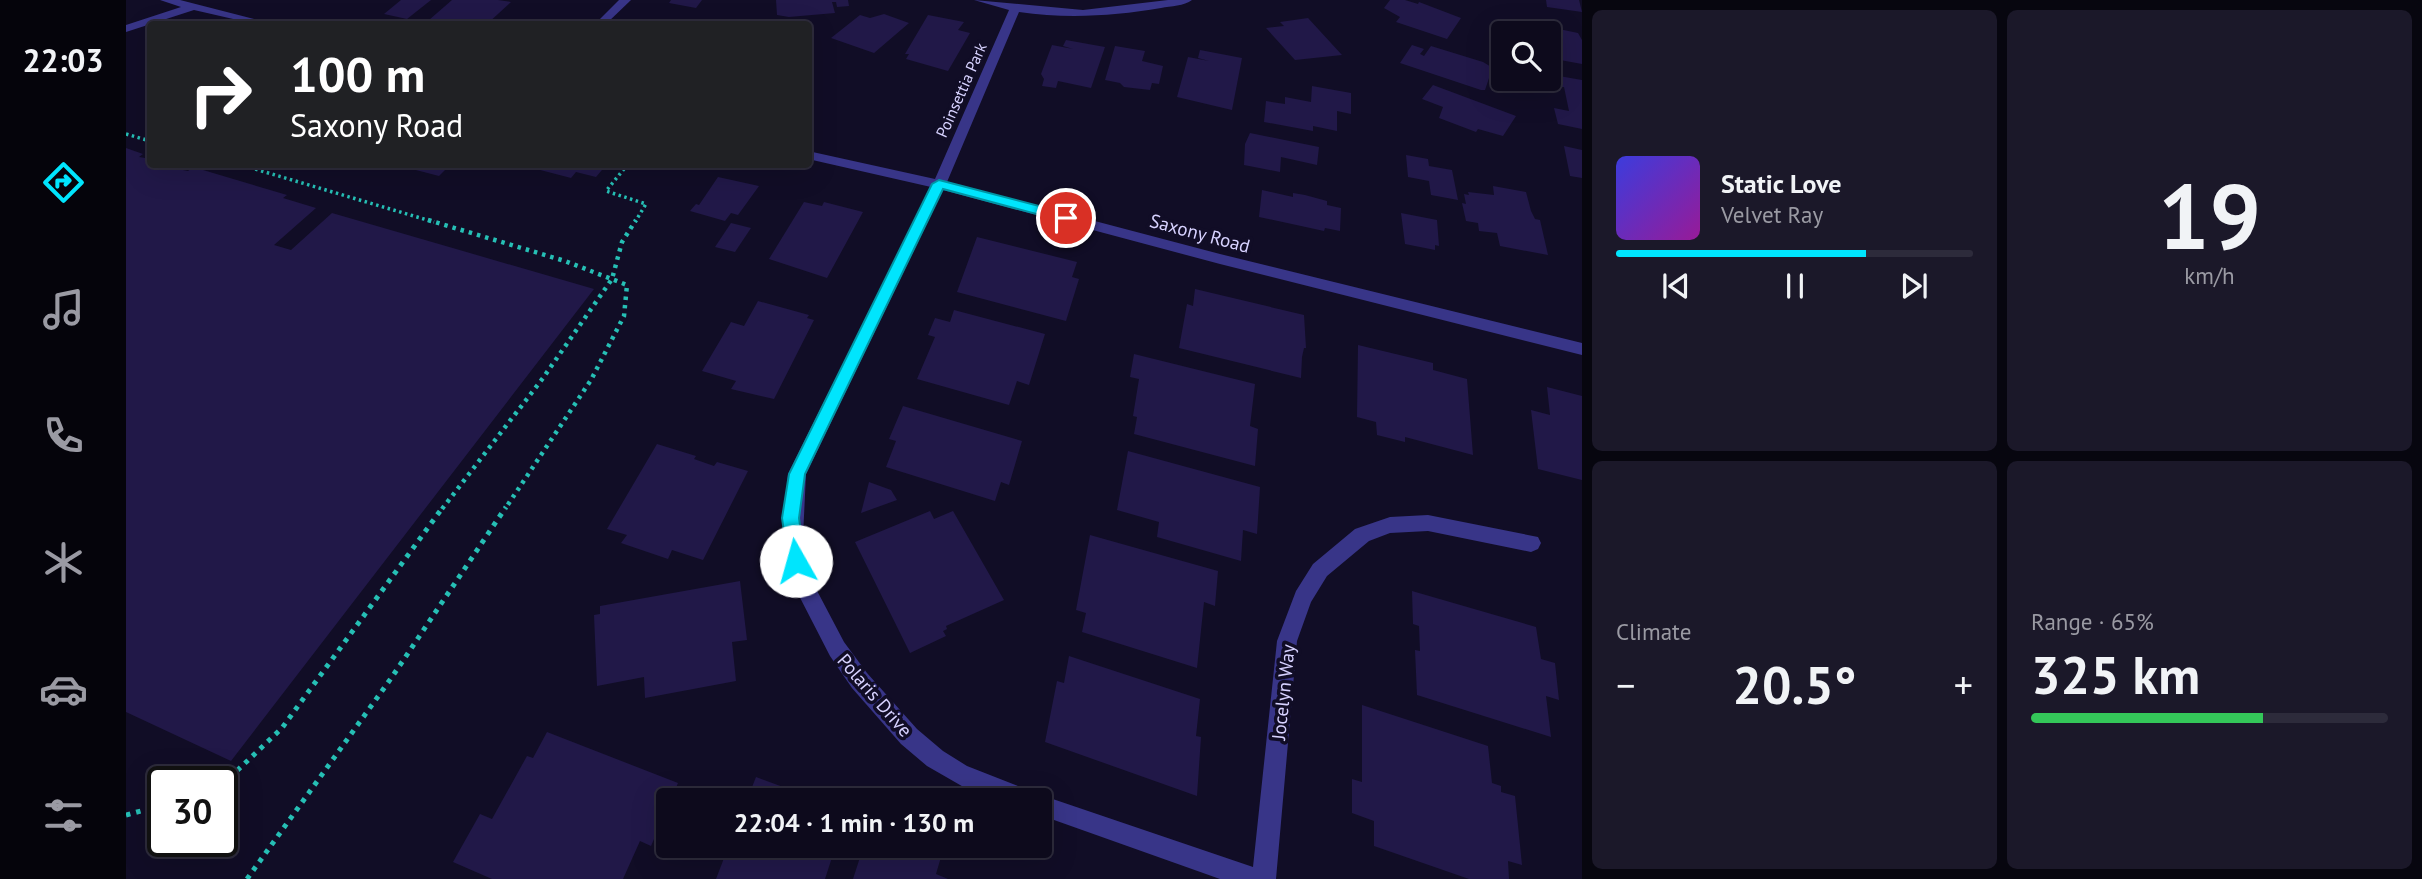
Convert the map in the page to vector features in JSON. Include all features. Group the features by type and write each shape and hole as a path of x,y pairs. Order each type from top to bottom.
{"street":[{"path":"168,0 255,21"},
{"path":"603,21 625,0"},
{"path":"980,0 1015,9 1076,15 1130,11 1186,0"},
{"path":"149,21 193,6"},
{"name":"Poinsettia Park","path":"939,184 1015,9"},
{"path":"126,29 147,22"},
{"name":"Saxony Road","path":"812,156 939,184 1220,259 1582,349"},
{"name":"Polaris Drive","path":"939,184 797,474 791,518 796,561 820,621 842,661 922,749 959,773 998,788"},
{"name":"Jocelyn Way","path":"1264,879 1287,641 1303,598 1320,569 1362,534 1390,525 1428,523 1531,543"},
{"path":"1052,808 1254,879"}],"path":[{"path":"126,134 147,140"},
{"path":"247,879 392,677 591,380 624,316 627,285 565,261 251,168"},
{"path":"238,770 282,728 423,533 543,378 612,279 622,242 646,204 606,191 625,168"},
{"path":"126,815 147,809"}],"building":[{"path":"401,0 431,0 407,19 384,14"},
{"path":"452,0 511,2 490,21 429,20"},
{"path":"671,0 702,0 696,8 669,3"},
{"path":"776,0 848,0 849,6 837,7 836,2 832,2 835,13 789,17 777,15"},
{"path":"1390,0 1419,2 1461,18 1447,39 1396,22 1400,17 1384,8"},
{"path":"1546,0 1579,0 1582,12 1547,7"},
{"path":"884,14 909,23 874,53 831,38 860,15 870,18"},
{"path":"928,15 964,22 958,30 970,33 948,71 906,59 909,54 905,54"},
{"path":"1308,18 1342,55 1295,60 1266,28 1284,26 1280,22"},
{"path":"1561,29 1578,33 1582,40 1582,64 1561,60"},
{"path":"1066,40 1105,47 1091,88 1058,81 1056,88 1042,86 1044,79 1041,74 1052,45 1073,49 1063,46"},
{"path":"1412,45 1424,49 1420,54 1424,56 1431,46 1483,62 1491,67 1491,75 1485,90 1481,90 1400,63"},
{"path":"1115,46 1145,51 1142,61 1163,66 1159,84 1152,83 1150,90 1124,87 1120,83 1105,80"},
{"path":"1200,50 1242,58 1232,110 1177,97 1188,57 1209,61 1198,58"},
{"path":"1561,76 1582,80 1582,129 1558,124 1554,108 1569,111 1564,87 1561,87"},
{"path":"1433,85 1516,116 1503,136 1478,129 1476,132 1439,118 1443,107 1422,99"},
{"path":"1312,86 1351,93 1351,114 1337,111 1337,131 1313,126 1313,131 1264,122 1266,101 1285,104 1285,97 1311,102"},
{"path":"1250,133 1319,147 1317,165 1281,157 1280,172 1244,165 1245,144"},
{"path":"1564,146 1582,150 1582,178 1570,176"},
{"path":"126,148 143,154 139,157 147,156 147,168 185,168 183,170 188,171 196,168 287,195 283,198 316,208 274,245 291,250 332,213 594,289 231,761 126,712"},
{"path":"1406,155 1428,159 1429,166 1452,170 1458,200 1431,195 1429,181 1408,177"},
{"path":"413,168 447,168 439,176"},
{"path":"533,168 604,168 596,177 576,172 571,178"},
{"path":"718,177 759,186 738,215 731,213 725,221 690,211 696,204 699,205"},
{"path":"1493,186 1526,192 1535,219 1540,220 1548,255 1500,246 1497,233 1479,231 1478,223 1466,221 1462,203 1466,204 1464,194 1469,195 1468,192 1494,195"},
{"path":"1262,190 1293,197 1293,193 1305,195 1341,208 1340,231 1325,228 1324,231 1259,217"},
{"path":"804,202 822,206 824,202 863,212 827,278 769,259"},
{"path":"1401,213 1437,220 1439,246 1435,245 1435,250 1405,244"},
{"path":"731,223 751,228 735,252 715,247"},
{"path":"977,237 1077,262 1072,277 1079,279 1066,321 957,292"},
{"path":"1195,289 1304,315 1306,348 1302,357 1301,378 1179,348 1187,304 1193,306"},
{"path":"758,301 809,315 807,318 814,320 774,399 731,389 736,381 702,371 731,322 744,326"},
{"path":"954,310 1045,334 1029,385 1017,381 1009,405 917,379 935,337 928,335 935,318 950,322"},
{"path":"1358,345 1433,363 1433,370 1467,379 1473,455 1405,437 1405,442 1377,435 1376,422 1357,417"},
{"path":"1134,354 1255,384 1250,426 1258,429 1255,466 1134,434 1137,417 1133,416 1139,379 1130,377"},
{"path":"1547,387 1582,396 1582,480 1538,469 1531,410 1550,415"},
{"path":"903,406 1022,441 1009,485 1001,482 995,501 886,467 896,441 889,439"},
{"path":"657,444 696,456 694,459 714,466 717,462 748,471 703,560 672,550 668,559 621,543 627,535 607,529"},
{"path":"1128,451 1260,487 1257,534 1243,530 1241,561 1157,537 1159,522 1117,510"},
{"path":"869,482 891,490 897,500 861,513"},
{"path":"930,511 934,519 953,511 1004,600 946,626 947,629 943,631 946,636 910,653 855,542"},
{"path":"1090,535 1218,571 1215,606 1204,602 1197,668 1082,632 1086,613 1076,610"},
{"path":"740,581 747,640 732,642 736,681 645,698 644,677 597,686 594,615 600,614 600,606"},
{"path":"1412,591 1536,627 1541,659 1555,663 1559,700 1546,696 1551,737 1417,695 1415,650 1420,651 1419,626 1413,624"},
{"path":"1069,656 1200,699 1196,736 1201,737 1197,796 1045,742 1057,681 1064,683"},
{"path":"1362,705 1488,746 1492,783 1501,786 1501,792 1515,796 1522,865 1508,861 1509,879 1469,879 1374,846 1374,821 1352,813 1352,779 1362,782"},
{"path":"547,732 678,783 676,788 656,788 656,834 651,846 640,841 623,879 492,879 453,862 480,814 492,819 527,756 533,758"},
{"path":"756,777 786,788 752,788"},
{"path":"724,858 832,858 825,879 716,879"},
{"path":"860,858 941,858 936,874 948,879 853,879"}],"route":[{"path":"796,561 791,518 797,474 939,184 1066,218"}]}
